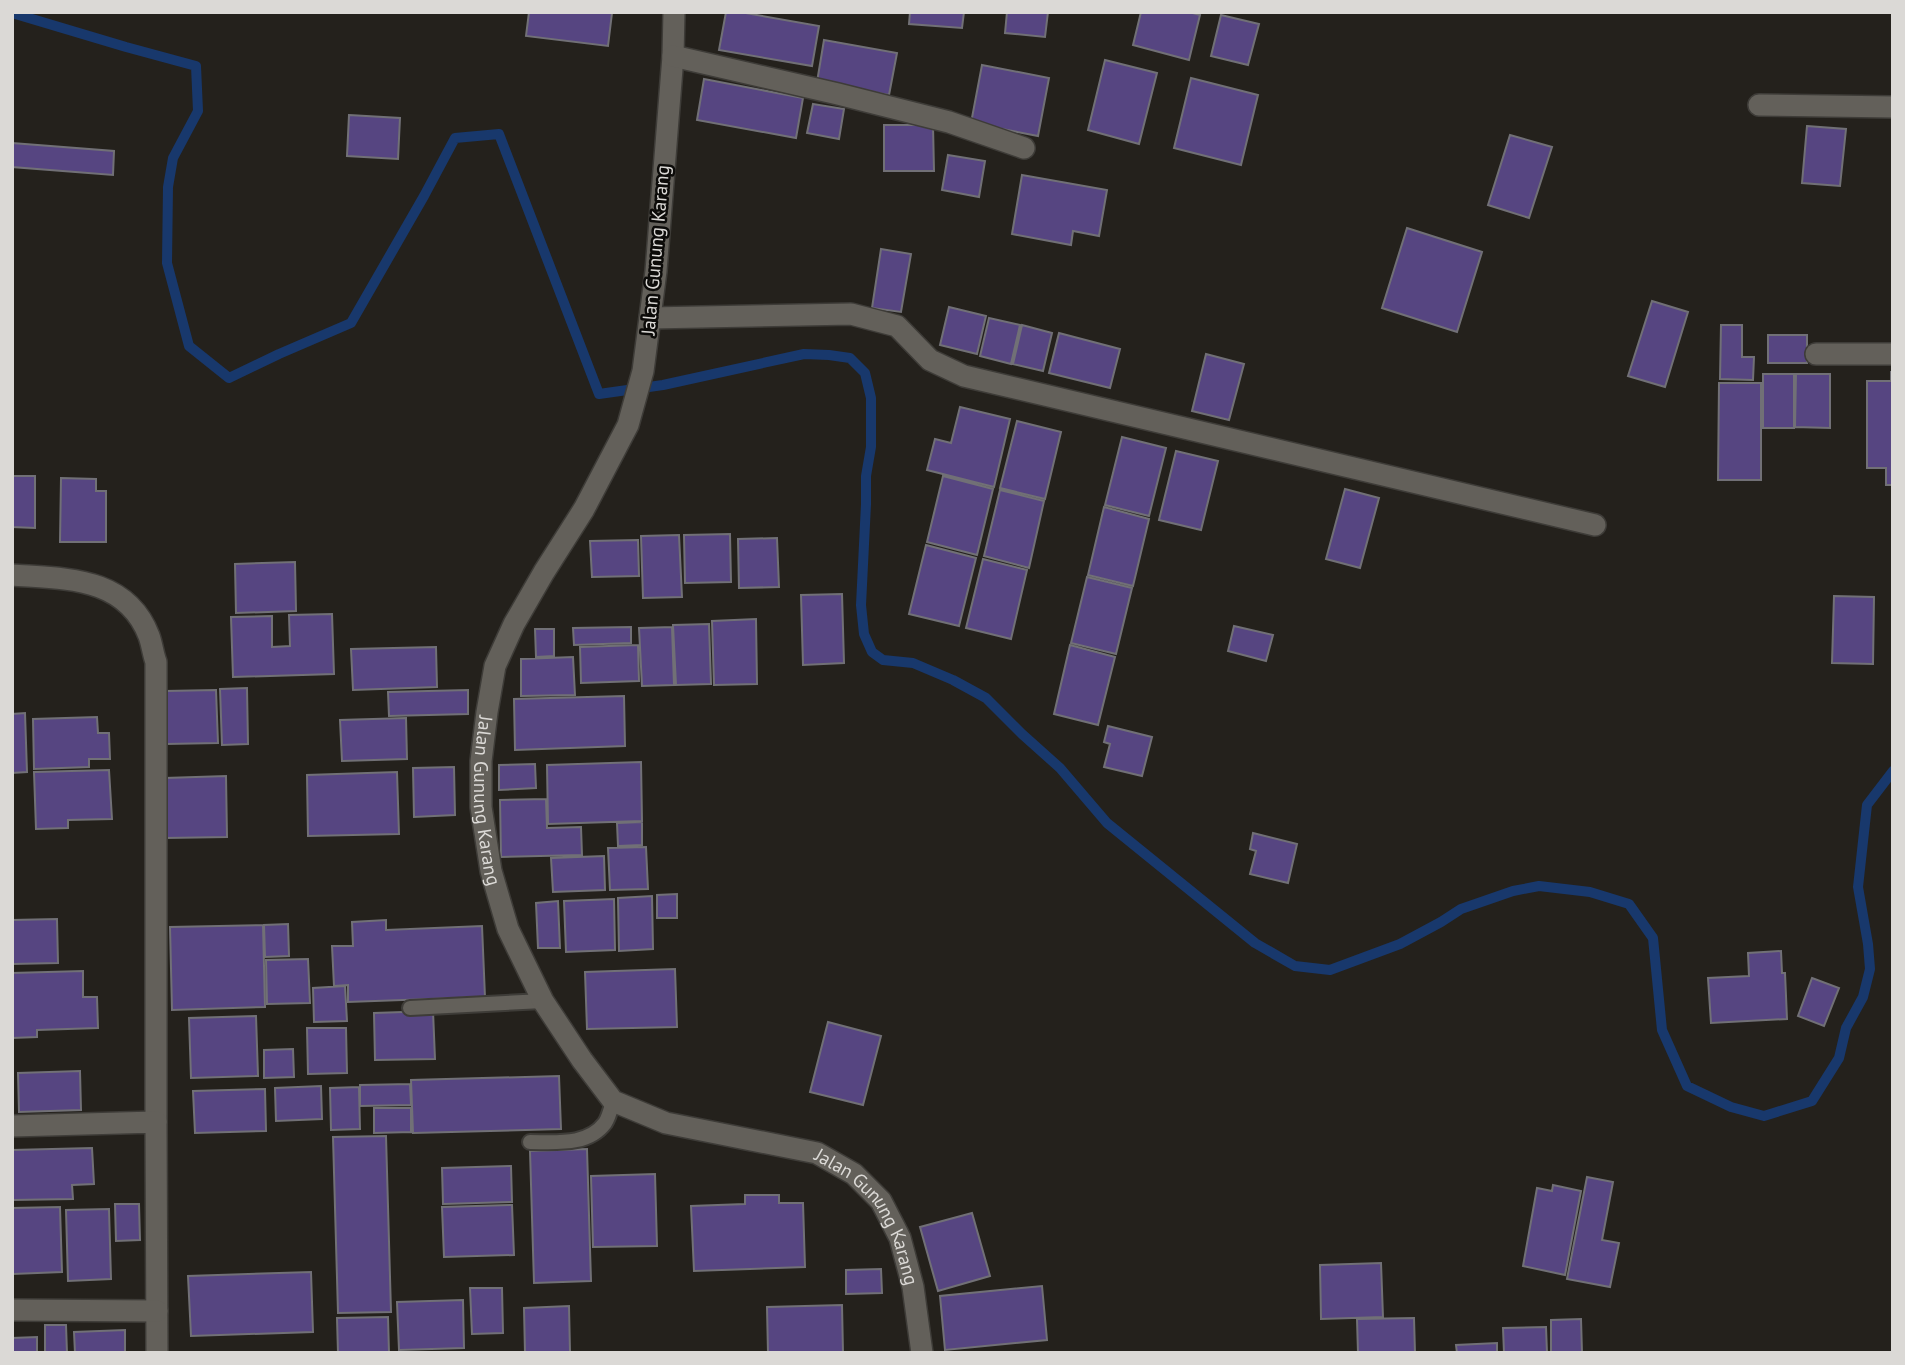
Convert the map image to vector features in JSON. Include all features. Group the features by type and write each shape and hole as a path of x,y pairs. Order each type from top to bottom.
{"street":[{"name":"Jalan Gunung Karang","path":"674,12 656,271 643,371 628,425 584,509 514,624 495,666 486,712 481,761 481,807 491,871 508,929 543,1001 613,1101 666,1123 817,1153 853,1174 881,1201 900,1238 913,1287 922,1353"},
{"path":"673,56 949,122 1024,148"},
{"path":"1759,105 1893,107"},
{"path":"650,318 851,314 897,326 930,360 964,376 1595,525"},
{"path":"1816,354 1893,354"},
{"path":"12,575 79,580 111,591 135,611 148,635 156,662 157,1353"},
{"path":"12,1126 156,1122"},
{"path":"12,1310 157,1311"}],"lane":[{"path":"411,1008 543,1001"},
{"path":"530,1142 565,1142 590,1137 607,1121 613,1101"}],"building":[{"path":"529,12 612,13 608,46 526,36"},
{"path":"726,12 819,26 812,66 719,50"},
{"path":"910,12 964,12 962,28 909,24"},
{"path":"1007,12 1048,12 1045,37 1005,33"},
{"path":"1141,12 1189,12 1200,15 1189,60 1133,45"},
{"path":"1221,15 1259,24 1248,65 1211,56"},
{"path":"824,40 897,53 889,95 817,82"},
{"path":"1105,60 1157,73 1139,144 1088,130"},
{"path":"982,65 1049,78 1038,136 971,123"},
{"path":"1191,78 1258,95 1241,165 1174,148"},
{"path":"704,79 803,98 796,138 697,120"},
{"path":"813,104 844,109 839,139 807,133"},
{"path":"349,115 400,118 398,159 347,156"},
{"path":"884,125 933,125 934,171 884,171"},
{"path":"1807,126 1846,129 1840,186 1802,183"},
{"path":"1510,135 1552,147 1529,218 1488,205"},
{"path":"12,143 114,151 113,175 12,167"},
{"path":"948,155 985,161 979,197 942,190"},
{"path":"1022,175 1107,190 1099,236 1073,231 1071,245 1012,234"},
{"path":"1407,228 1482,252 1457,332 1382,308"},
{"path":"881,249 911,254 901,312 872,308"},
{"path":"1652,301 1688,312 1665,387 1628,376"},
{"path":"949,307 986,316 977,354 940,345"},
{"path":"989,318 1020,325 1011,364 980,356"},
{"path":"1022,325 1052,333 1043,371 1013,364"},
{"path":"1721,325 1742,325 1742,357 1754,357 1753,380 1720,379"},
{"path":"1059,333 1120,349 1110,388 1049,373"},
{"path":"1768,335 1807,335 1807,363 1768,363"},
{"path":"1206,354 1244,364 1229,420 1192,411"},
{"path":"1891,372 1893,485 1886,485 1886,468 1867,468 1867,381 1891,381"},
{"path":"1763,374 1794,374 1794,428 1763,428"},
{"path":"1796,374 1830,374 1830,428 1795,427"},
{"path":"1719,383 1761,383 1761,480 1718,480"},
{"path":"960,407 1010,419 994,487 927,470 935,439 951,443"},
{"path":"1017,421 1061,432 1045,499 1000,488"},
{"path":"1122,437 1166,448 1149,516 1105,505"},
{"path":"1176,451 1218,461 1201,530 1159,520"},
{"path":"12,476 35,476 35,528 12,527"},
{"path":"943,476 993,489 977,555 927,542"},
{"path":"61,478 96,479 96,491 106,491 106,542 60,542"},
{"path":"1345,489 1379,498 1360,568 1326,559"},
{"path":"1000,490 1044,501 1029,568 984,556"},
{"path":"1104,507 1149,519 1133,586 1088,575"},
{"path":"730,534 731,582 685,583 684,535"},
{"path":"679,535 682,597 643,598 641,536"},
{"path":"777,538 779,587 739,588 738,539"},
{"path":"638,540 639,576 592,577 590,541"},
{"path":"926,545 976,558 959,626 909,614"},
{"path":"983,559 1027,570 1011,639 966,628"},
{"path":"295,562 296,611 236,613 235,564"},
{"path":"1087,577 1132,588 1116,654 1071,643"},
{"path":"842,594 844,663 803,665 801,595"},
{"path":"1834,596 1874,597 1873,664 1832,663"},
{"path":"332,614 334,674 233,677 231,617 272,616 272,647 290,646 289,615"},
{"path":"756,619 757,684 714,685 712,621"},
{"path":"709,624 711,684 676,685 673,625"},
{"path":"1234,626 1273,635 1266,661 1228,651"},
{"path":"631,627 631,643 574,645 573,628"},
{"path":"672,627 674,685 642,686 639,628"},
{"path":"535,629 554,629 554,656 536,657"},
{"path":"638,645 639,681 581,683 580,647"},
{"path":"1070,645 1115,657 1098,725 1054,714"},
{"path":"436,647 437,687 353,690 351,649"},
{"path":"573,657 575,695 521,696 521,659"},
{"path":"247,688 248,744 222,745 220,689"},
{"path":"216,690 218,743 166,744 165,691"},
{"path":"468,690 468,714 389,716 388,692"},
{"path":"624,696 625,746 515,750 514,699"},
{"path":"25,713 27,772 12,773 12,714"},
{"path":"97,717 98,733 109,733 110,759 89,759 89,767 34,769 33,719"},
{"path":"406,718 407,759 342,761 340,720"},
{"path":"1108,726 1152,737 1142,776 1104,767 1110,744 1104,742"},
{"path":"641,762 642,821 548,824 547,765"},
{"path":"535,764 536,788 499,790 499,765"},
{"path":"454,767 455,815 414,817 413,768"},
{"path":"109,770 112,819 68,820 68,828 36,829 34,772"},
{"path":"397,772 399,834 308,836 307,775"},
{"path":"226,776 227,837 166,838 165,778"},
{"path":"546,799 547,828 581,827 582,855 501,857 500,800"},
{"path":"642,822 642,845 618,846 617,823"},
{"path":"1253,833 1297,844 1288,883 1250,874 1256,851 1250,849"},
{"path":"646,847 648,889 610,890 608,848"},
{"path":"604,856 605,890 553,892 551,858"},
{"path":"677,894 677,918 657,918 657,895"},
{"path":"652,896 653,949 619,951 618,898"},
{"path":"614,899 615,950 566,952 564,901"},
{"path":"558,901 560,948 538,948 536,903"},
{"path":"57,919 58,963 12,964 12,920"},
{"path":"386,920 386,930 482,926 485,997 348,1002 348,985 334,986 332,946 353,946 352,922"},
{"path":"288,924 289,956 265,957 264,925"},
{"path":"263,925 265,1007 172,1010 170,927"},
{"path":"1781,951 1787,1019 1711,1023 1708,978 1749,976 1748,953"},
{"path":"308,959 310,1003 267,1004 266,960"},
{"path":"675,969 677,1027 587,1029 585,972"},
{"path":"83,971 83,997 97,997 98,1028 37,1030 37,1037 12,1038 12,973"},
{"path":"1812,978 1839,988 1824,1026 1798,1016"},
{"path":"345,986 347,1021 314,1022 313,988"},
{"path":"433,1011 435,1059 375,1060 374,1013"},
{"path":"256,1016 258,1076 191,1078 189,1018"},
{"path":"828,1022 881,1036 863,1105 810,1092"},
{"path":"307,1028 346,1028 347,1073 308,1074"},
{"path":"293,1049 294,1077 264,1078 264,1050"},
{"path":"80,1071 81,1110 19,1112 18,1073"},
{"path":"559,1076 561,1129 413,1133 411,1080"},
{"path":"410,1084 411,1105 360,1106 360,1085"},
{"path":"321,1086 322,1119 276,1121 275,1088"},
{"path":"359,1087 360,1129 331,1130 330,1088"},
{"path":"265,1089 266,1131 195,1133 193,1091"},
{"path":"374,1108 411,1108 411,1132 374,1133"},
{"path":"386,1136 391,1312 338,1313 333,1137"},
{"path":"92,1148 94,1184 72,1185 73,1199 12,1200 12,1150"},
{"path":"587,1149 591,1281 534,1283 530,1151"},
{"path":"511,1166 512,1202 443,1204 442,1168"},
{"path":"655,1174 657,1246 593,1247 591,1176"},
{"path":"1587,1177 1613,1182 1602,1240 1619,1243 1610,1287 1567,1279"},
{"path":"1553,1185 1581,1191 1565,1275 1523,1266 1537,1188 1552,1191"},
{"path":"745,1195 779,1195 779,1203 803,1203 805,1267 694,1271 691,1206 745,1204"},
{"path":"115,1204 139,1204 140,1240 116,1241"},
{"path":"512,1205 514,1255 444,1257 442,1207"},
{"path":"60,1207 62,1272 13,1274 12,1208"},
{"path":"109,1209 111,1279 68,1281 66,1210"},
{"path":"972,1213 990,1276 938,1291 920,1227"},
{"path":"1381,1263 1383,1317 1321,1319 1320,1265"},
{"path":"881,1269 882,1293 846,1294 846,1270"},
{"path":"311,1272 313,1332 191,1336 188,1276"},
{"path":"1042,1286 1047,1340 945,1350 940,1296"},
{"path":"470,1288 502,1288 503,1333 472,1334"},
{"path":"463,1300 464,1348 399,1350 397,1302"},
{"path":"842,1305 843,1353 768,1353 767,1307"},
{"path":"569,1306 570,1352 525,1353 524,1308"},
{"path":"388,1317 389,1353 338,1353 337,1318"},
{"path":"1414,1318 1415,1353 1358,1353 1357,1319"},
{"path":"1581,1319 1582,1353 1551,1353 1551,1320"},
{"path":"45,1325 66,1325 67,1353 45,1353"},
{"path":"1546,1327 1547,1353 1504,1353 1503,1328"},
{"path":"125,1330 125,1353 75,1353 74,1332"},
{"path":"37,1337 37,1353 12,1353 12,1338"},
{"path":"1497,1343 1497,1353 1457,1353 1456,1345"}],"waterway":[{"path":"12,13 196,66 198,111 173,158 168,187 167,263 189,346 229,378 351,323 455,138 499,134 599,394 663,385 804,354 850,358 865,373 871,398 871,447 866,476 861,605 864,634 872,652 883,660 913,663 986,698 1060,768 1107,823 1255,943 1295,966 1330,970 1400,944 1461,909 1513,891 1539,886 1590,892 1629,904 1653,938 1662,1030 1687,1086 1731,1107 1764,1116 1812,1101 1839,1058 1846,1028 1863,997 1870,969 1858,887 1867,805 1893,771"}]}
